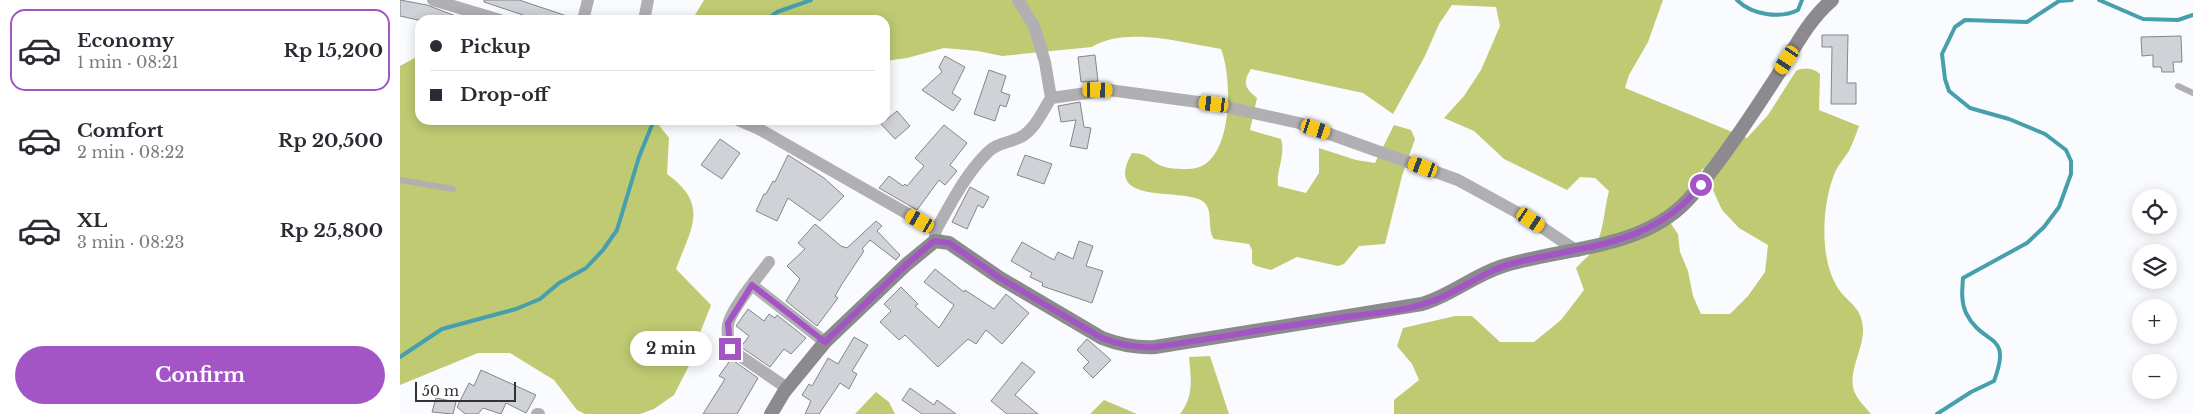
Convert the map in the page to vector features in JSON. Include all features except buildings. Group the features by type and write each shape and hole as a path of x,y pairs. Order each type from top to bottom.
{"main road":[{"path":"770,414 787,388 825,342 935,235 1000,278 1102,338 1117,344 1136,348 1155,347 1422,304 1436,300 1495,269 1512,263 1576,251 1626,238 1665,220 1681,208 1701,185 1759,104 1804,32 1832,0"}],"street":[{"path":"433,0 456,3 487,15"},
{"path":"584,15 588,0"},
{"path":"644,15 646,0"},
{"path":"750,125 935,235 963,182 987,152 999,144 1026,134 1032,128 1051,98 1045,62 1034,26 1018,0"},
{"path":"1051,98 1109,90 1214,104 1298,123 1458,180 1531,220 1576,251"},
{"path":"769,262 728,323 730,349 787,388"},
{"path":"752,285 825,342"}],"lane":[{"path":"2178,86 2193,93"},
{"path":"400,180 453,189"}],"green space":[{"path":"704,0 1663,0 1648,42 1629,75 1625,88 1747,138 1768,115 1796,71 1808,69 1820,74 1819,110 1859,126 1849,151 1836,170 1831,183 1824,228 1827,259 1831,273 1840,291 1857,309 1862,321 1863,337 1854,370 1853,386 1858,398 1871,414 1394,414 1394,400 1419,380 1412,364 1397,346 1403,328 1455,316 1472,316 1500,342 1534,342 1561,320 1584,290 1576,268 1593,250 1602,227 1609,191 1595,178 1580,177 1567,190 1504,159 1474,131 1444,118 1464,96 1481,70 1500,26 1496,7 1452,5 1439,24 1425,56 1393,114 1363,93 1251,69 1246,78 1246,85 1257,98 1250,130 1281,139 1282,151 1278,186 1306,193 1319,173 1319,148 1356,160 1375,163 1394,125 1411,130 1415,139 1402,176 1385,244 1359,246 1344,264 1338,266 1297,257 1271,270 1256,266 1252,263 1252,250 1249,244 1214,239 1208,208 1201,200 1147,192 1135,188 1127,181 1125,169 1132,153 1146,156 1165,167 1182,169 1203,165 1214,155 1222,139 1228,100 1225,63 1221,49 1173,40 1138,37 1106,41 1092,47 1002,56 978,51 944,48 907,58 890,60 890,15 695,15","holes":["1703,168 1722,210 1739,228 1768,245 1765,272 1748,296 1730,314 1701,314 1693,296 1688,271 1680,252 1678,234 1663,212 1686,193"]},
{"path":"415,58 415,125 659,125 669,138 667,174 689,196 693,207 691,229 676,269 711,305 698,338 697,350 674,395 654,409 640,414 585,414 577,410 554,380 510,353 478,353 400,385 400,66"},
{"path":"1210,356 1229,414 1180,414 1190,394 1189,357"},
{"path":"876,392 889,402 895,414 855,414"},
{"path":"1104,400 1137,414 1090,414"}],"waterway":[{"path":"773,15 811,0"},
{"path":"1737,0 1750,9 1775,15 1798,10 1802,0"},
{"path":"1937,414 1971,392 1994,381 1999,365 2000,354 1998,346 1973,324 1964,309 1963,278 2027,243 2044,227 2059,207 2071,174 2071,161 2066,150 2045,134 2009,119 1970,108 1949,91 1945,79 1942,54 1955,27 1965,20 2027,22 2059,1 2072,0"},
{"path":"2099,0 2143,19 2178,20 2193,15"},
{"path":"400,357 442,329 516,309 540,299 559,283 586,268 603,250 617,230 639,157 652,125"}],"route":[{"path":"730,349 727,337 728,323 752,285 825,342 928,244 934,241 949,243 1000,278 1102,338 1117,344 1136,348 1155,347 1388,311 1436,300 1495,269 1512,263 1576,251 1626,238 1665,220 1681,208 1701,185"}]}
